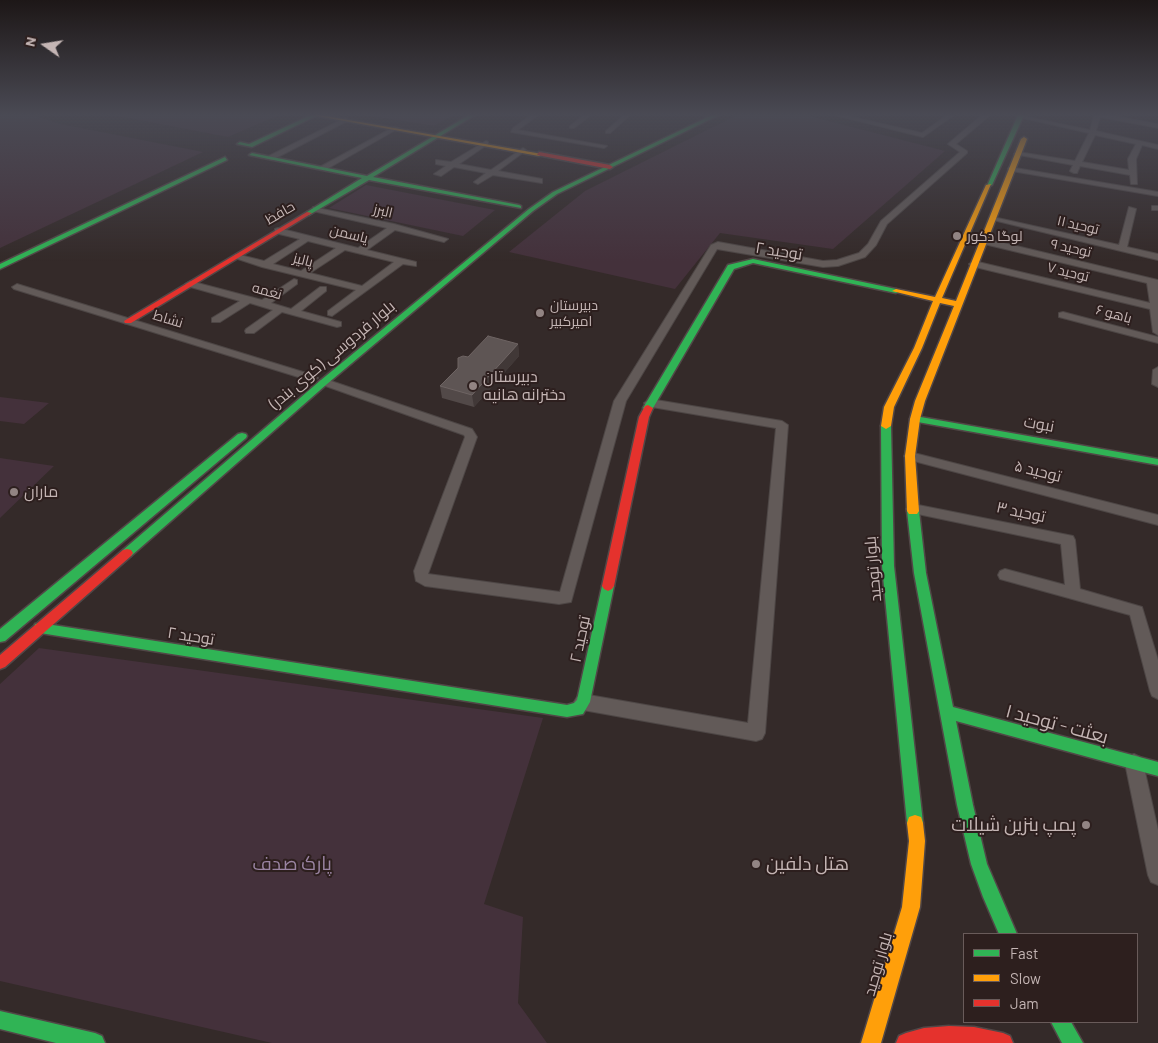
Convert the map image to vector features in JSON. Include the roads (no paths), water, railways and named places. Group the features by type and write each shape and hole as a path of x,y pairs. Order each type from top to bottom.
{"main road":[{"path":"0,258 208,164"},
{"path":"300,164 518,208"},
{"name":"حافظ","path":"128,321 392,164"},
{"path":"597,164 604,165"},
{"name":"بلوار فردوسی (کوی بندر)","path":"289,397 518,208 553,186 607,164"},
{"name":"بلوار توحید","path":"871,1043 911,907 917,841 888,566 886,424 889,408 902,376 918,348 937,300 1003,164"},
{"path":"1008,933 990,897 979,864 965,805 920,573 913,509 910,456 915,418 1014,164"},
{"name":"بلوار فردوسی (کوی بندر)","path":"0,663 324,382 531,210 555,193 604,165"},
{"path":"0,267 122,204"},
{"name":"توحید ۲","path":"40,628 541,708 567,711 578,709 583,702 644,417 650,403 731,267 752,261 958,304"},
{"path":"429,280 442,284"},
{"path":"312,378 324,382"},
{"name":"نبوت","path":"915,418 1158,462"},
{"path":"0,637 250,429"},
{"name":"بعثت - توحید ۱","path":"947,712 1158,769"},
{"path":"0,1020 95,1043"},
{"path":"1061,1023 1073,1043"},
{"path":"906,1043 924,1037 949,1034 974,1036 1003,1043"}],"street":[{"path":"322,168 330,164"},
{"path":"438,174 452,164 539,181"},
{"path":"478,182 504,164"},
{"path":"324,382 468,432 471,436 421,571 421,577 424,580 566,598 620,401 714,247 718,245 823,264 838,263 862,255 872,244 884,223 952,164"},
{"path":"1071,179 1077,164 1132,173"},
{"path":"1132,164 1134,190"},
{"path":"1012,169 1158,194"},
{"path":"518,208 531,210"},
{"name":"البرز","path":"316,209 444,239"},
{"path":"1122,249 1132,209"},
{"name":"توحید ۱۱","path":"992,219 1158,257"},
{"path":"360,251 394,228"},
{"name":"یاسمن","path":"278,231 412,264"},
{"path":"265,264 306,238"},
{"name":"توحید ۹","path":"983,241 1155,282"},
{"path":"302,274 343,247"},
{"name":"پالیز","path":"236,257 364,290"},
{"path":"332,313 401,261"},
{"name":"توحید ۷","path":"974,264 1154,307"},
{"path":"263,304 294,282"},
{"path":"1155,282 1154,307 1158,332"},
{"name":"نغمه","path":"190,284 337,324"},
{"name":"نشاط","path":"17,287 312,378"},
{"path":"293,312 323,290"},
{"path":"216,320 248,300"},
{"path":"250,331 280,309"},
{"name":"باهو ۶","path":"1063,315 1158,340"},
{"path":"1158,370 1158,384"},
{"path":"583,702 756,732 782,425 650,403"},
{"name":"توحید ۵","path":"910,456 1158,520"},
{"name":"توحید ۳","path":"913,509 1068,540 1072,594"},
{"path":"1005,575 1137,611 1158,691"},
{"path":"1134,763 1158,875"}],"place":[{"name":"لوگا دکور","path":"957,236"},
{"name":"دبیرستان امیرکبیر","path":"540,313"},
{"name":"دبیرستان دخترانه هانیه","path":"473,386"},
{"name":"ماران","path":"14,492"},
{"name":"پمپ بنزین شیلات","path":"1086,825"},
{"name":"هتل دلفین","path":"756,864"}],"park label":[{"name":"پارک صدف","path":"292,864"}]}
